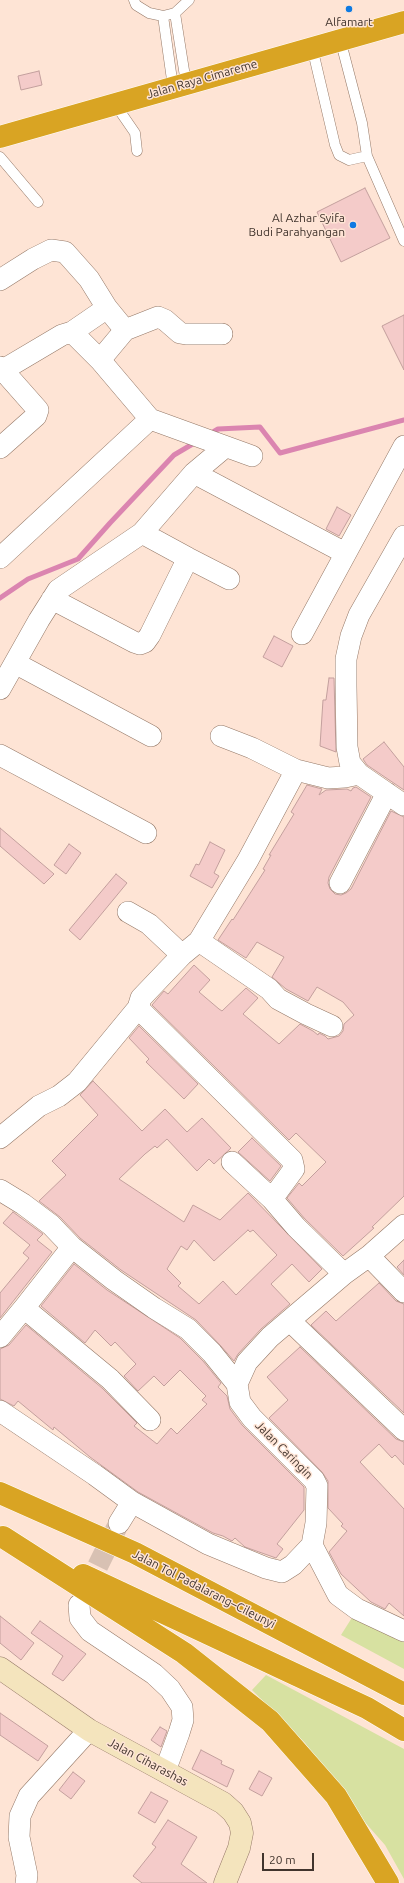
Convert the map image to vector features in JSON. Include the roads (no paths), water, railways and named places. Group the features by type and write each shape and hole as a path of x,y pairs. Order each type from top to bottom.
{"highway":[{"name":"Jalan Raya Cimareme","path":"0,137 312,46 404,22"},
{"name":"Jalan Tol Padalarang–Cileunyi","path":"0,1493 135,1553 404,1694"},
{"path":"2,1537 367,1708 404,1730"},
{"path":"2,1537 184,1653 270,1721 336,1796 388,1883"}],"street":[{"path":"0,280 33,259 51,250 65,252 89,279 106,308 125,330"},
{"path":"0,448 36,416 38,410 1,368 62,335 72,332 106,308"},
{"path":"100,360 125,330 158,317 165,320 180,333 222,334"},
{"path":"72,332 100,360 150,419 252,456"},
{"path":"0,558 150,419"},
{"path":"0,689 39,620 58,590 142,533 219,445"},
{"path":"302,634 404,446"},
{"path":"194,473 345,553"},
{"path":"142,533 229,579"},
{"path":"404,536 359,616 351,636 346,659 347,747 350,763 359,774 404,805"},
{"path":"52,599 116,634 140,644 145,642 150,635 188,558"},
{"path":"15,664 151,736"},
{"path":"221,736 252,748 296,770 328,778 359,774"},
{"path":"0,755 146,833"},
{"path":"0,1138 39,1106 59,1096 76,1082 138,1008 141,998 182,955 199,941 248,860 296,770"},
{"path":"340,883 387,793"},
{"path":"128,912 149,924 182,955"},
{"path":"199,941 269,989 278,999 300,1012 332,1026"},
{"path":"138,1008 292,1160 294,1169 272,1199"},
{"path":"232,1162 272,1199 296,1227 344,1274"},
{"path":"0,1190 23,1204 51,1225 72,1247 142,1300 188,1329 212,1353 237,1384 247,1362 254,1354 344,1274 369,1256 404,1225"},
{"path":"0,1337 72,1247"},
{"path":"369,1256 404,1292"},
{"path":"24,1308 110,1379 150,1420"},
{"path":"290,1321 404,1430"},
{"name":"Jalan Caringin","path":"237,1384 240,1402 252,1418 314,1480 317,1486 316,1523 312,1545"},
{"path":"0,1411 95,1475 132,1502 208,1544 266,1568 282,1572 293,1565 312,1545 338,1595 357,1609 404,1631"},
{"path":"119,1523 132,1502"},
{"path":"79,1605 80,1618 90,1632 154,1674 170,1689 182,1707 183,1720 165,1771"},
{"name":"Jalan Ciharashas","path":"0,1668 88,1730 223,1803 233,1812 240,1823 242,1833 239,1848 226,1883"},
{"path":"26,1883 27,1875 19,1837 20,1816 29,1796 88,1730"}],"lane":[{"path":"134,0 136,5 149,13 162,16 175,13 189,0"},
{"path":"175,13 180,85"},
{"path":"162,16 180,85"},
{"path":"340,39 362,124 367,156 404,241"},
{"path":"312,46 335,145 339,155 349,160 367,156"},
{"path":"115,104 135,133 137,151"},
{"path":"0,157 38,202"}],"waterway":[{"path":"208,435 218,429 260,427 280,453 404,420"},
{"path":"0,598 28,579 78,559 174,455 196,442"}],"tunnel":[{"path":"84,1594 117,1527"}],"place":[{"name":"Alfamart","path":"349,9"},
{"name":"Al Azhar Syifa Budi Parahyangan","path":"353,225"}]}
